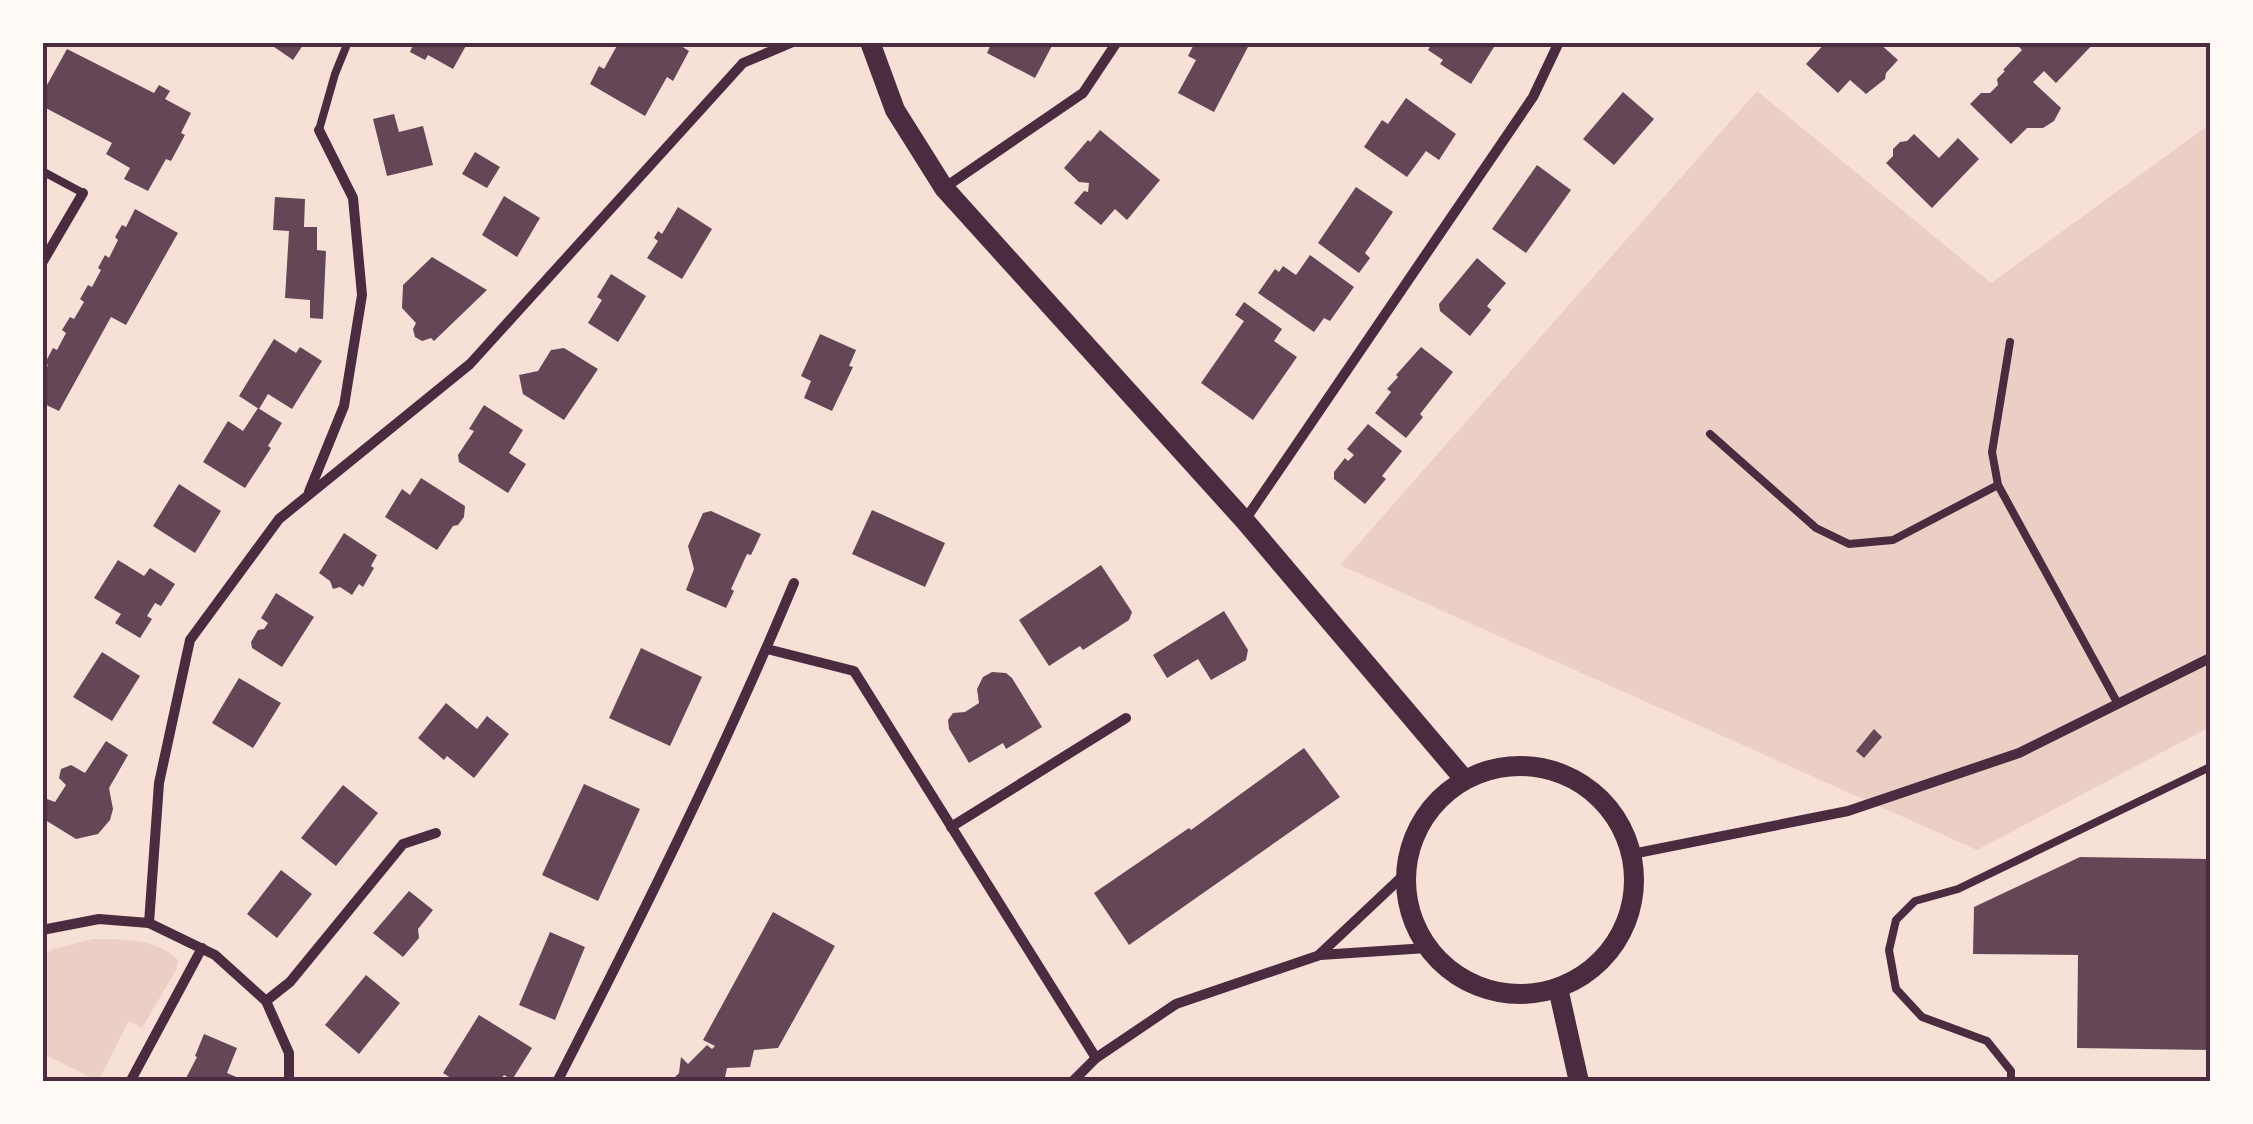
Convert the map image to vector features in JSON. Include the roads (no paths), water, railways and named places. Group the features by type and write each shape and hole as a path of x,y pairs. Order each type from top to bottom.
{"main road":[{"path":"870,42 895,110 944,188 1245,521 1464,779"},
{"path":"1533,766 1567,775 1596,794 1619,822 1632,854 1634,888 1628,920 1611,949 1588,972 1558,988 1522,994 1486,990 1453,974 1427,948 1410,913 1405,874 1413,836 1434,804 1464,779 1498,767 1533,766"},
{"path":"1558,988 1578,1082"}],"street":[{"path":"149,922 159,782 190,640 279,519 470,364 743,63 793,42"},
{"path":"944,188 1083,93 1117,42"},
{"path":"1245,521 1533,97 1558,42"},
{"path":"308,494 344,406 362,294 353,198 319,130"},
{"path":"42,263 82,193"},
{"path":"556,1082 641,918 794,583"},
{"path":"766,649 854,671 1096,1058"},
{"path":"1632,854 1848,811 2019,753 2210,658"},
{"path":"951,827 1126,718"},
{"path":"266,1001 290,982 404,844 436,833"},
{"path":"1320,955 1405,874"},
{"path":"42,930 99,919 149,922 215,955 266,1001 288,1053 288,1082"},
{"path":"130,1082 202,948"},
{"path":"1072,1082 1096,1058 1176,1004 1320,955 1427,948"}],"lane":[{"path":"319,130 348,42"},
{"path":"42,171 82,193"},
{"path":"2010,342 1992,452 1998,485 2118,704"},
{"path":"1710,434 1816,528 1849,544 1894,540 1998,485"},
{"path":"2012,1082 2012,1071 1987,1041 1922,1017 1896,989 1889,950 1896,920 1914,900 1958,889 2210,768"}]}
